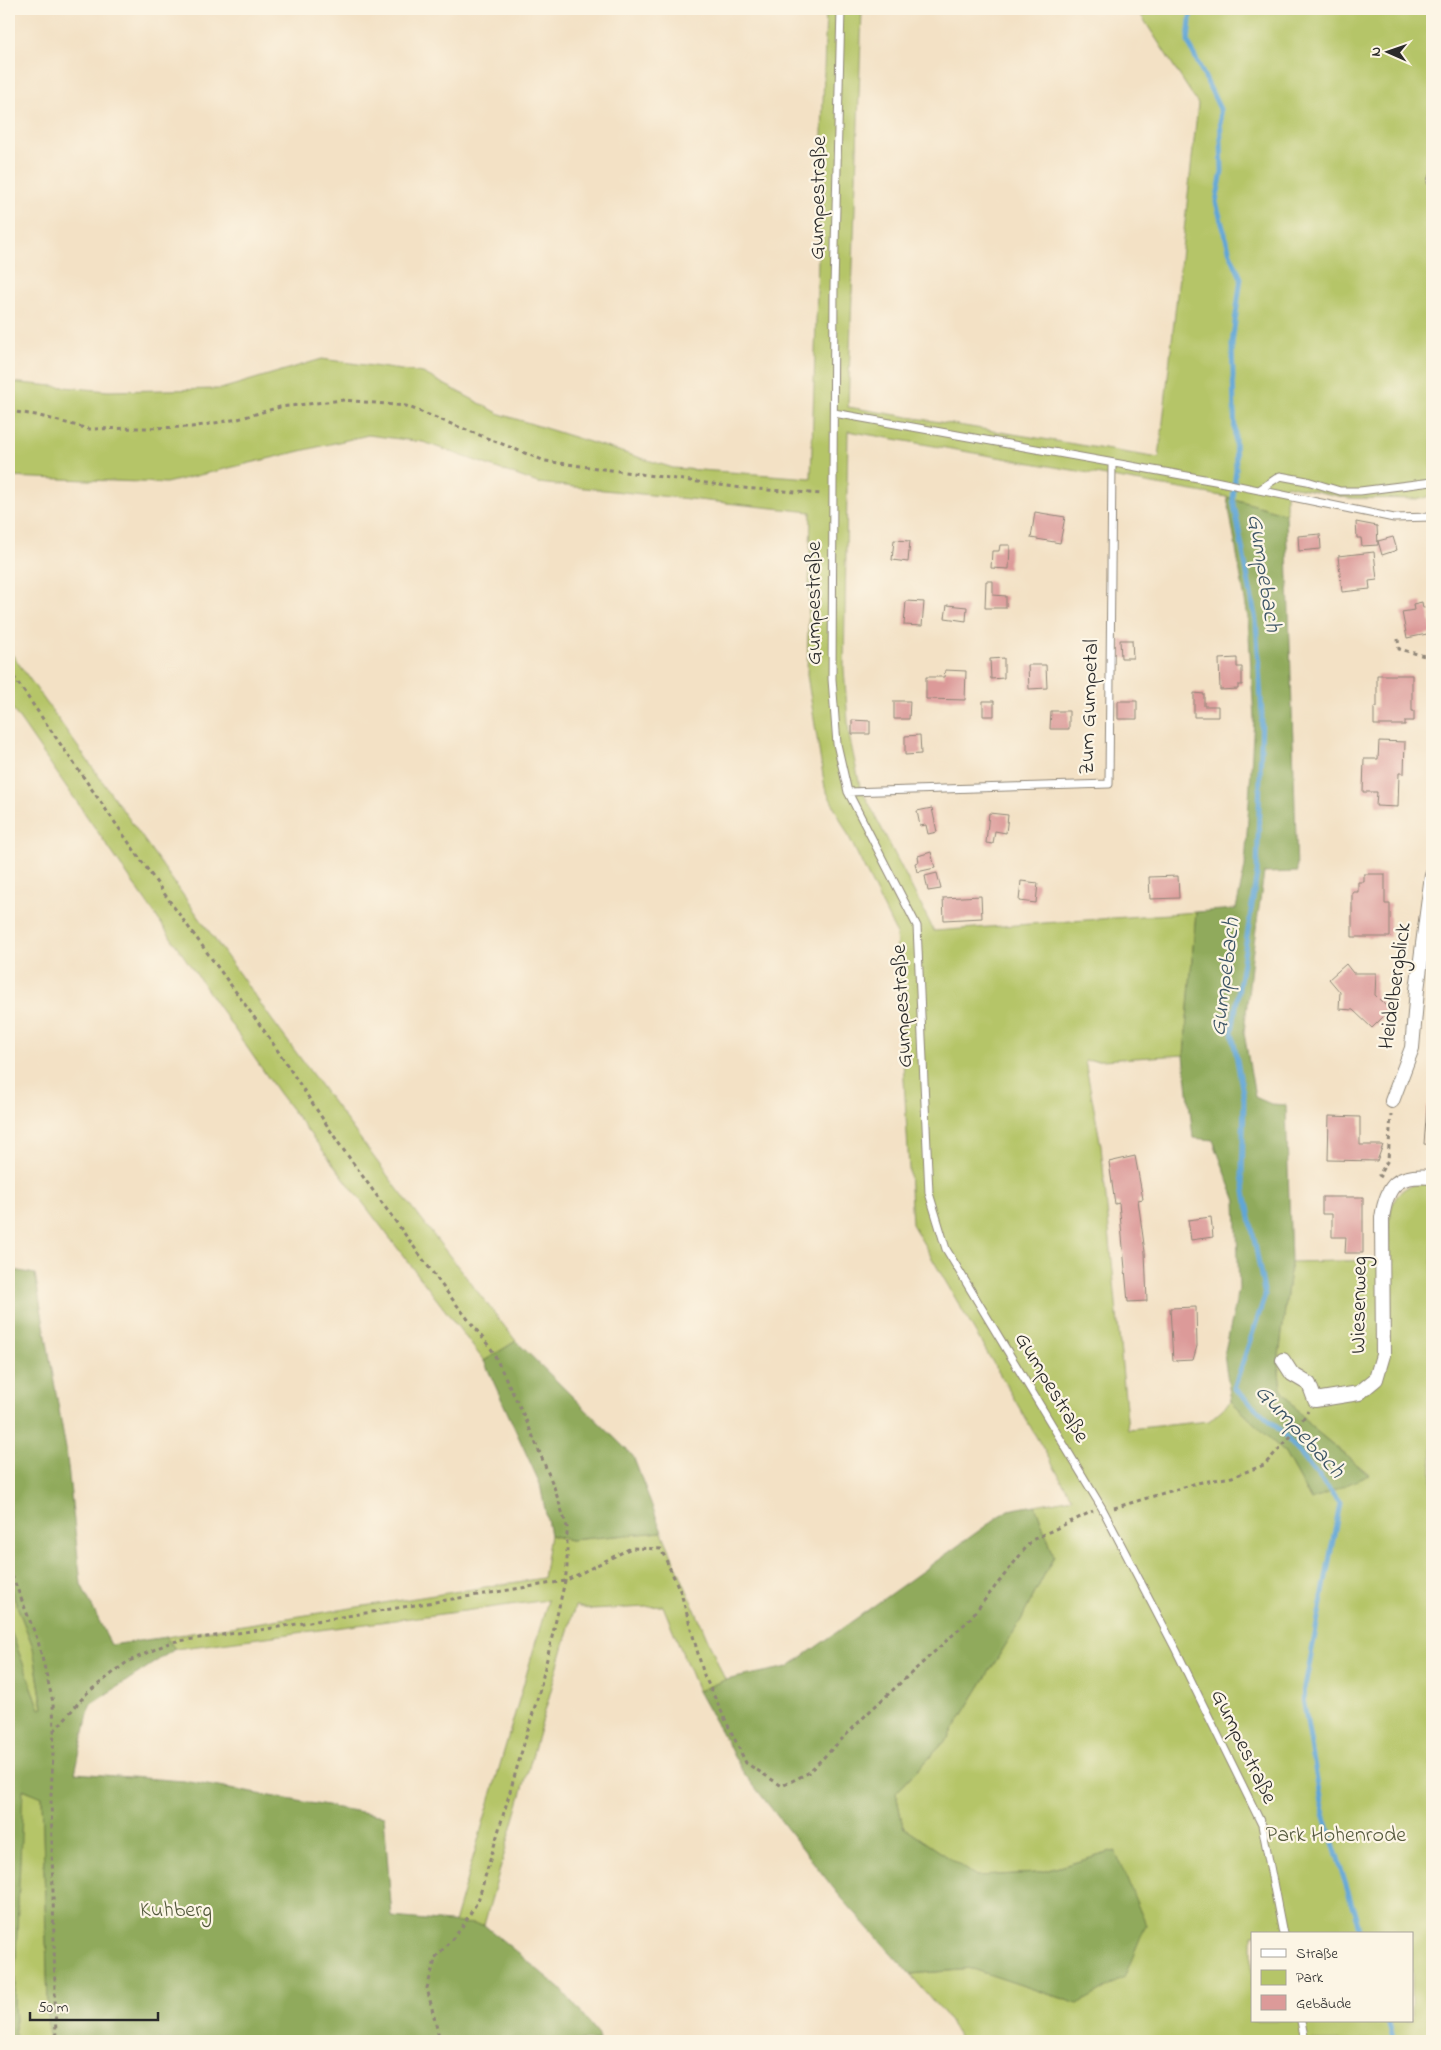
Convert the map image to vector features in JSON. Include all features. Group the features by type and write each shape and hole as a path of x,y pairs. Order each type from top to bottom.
{"street":[{"name":"Heidelbergblick","path":"1392,1101 1412,1048 1417,990 1432,875"},
{"path":"1392,1186 1402,1179 1417,1176 1432,1177"},
{"name":"Wiesenweg","path":"1283,1360 1292,1374 1309,1384 1315,1400 1359,1393 1376,1379 1383,1355 1382,1218 1385,1198 1392,1186"}],"lane":[{"name":"Gumpestraße","path":"841,9 834,288 832,679 838,744 848,792 917,926 929,1193 946,1248 1101,1508 1176,1650 1262,1825 1283,1932"},
{"path":"834,413 1215,481 1394,518 1432,517"},
{"name":"Zum Gumpetal","path":"848,792 1109,784 1112,463"},
{"path":"1257,489 1280,476 1307,481 1340,491 1360,491 1432,482"},
{"path":"1301,2022 1304,2041"}],"path":[{"path":"9,411 36,415 89,429 192,427 238,419 280,407 344,400 406,406 545,461 742,488 833,494"},
{"path":"1398,639 1399,649 1432,658"},
{"path":"9,670 173,906 268,1036 340,1146 446,1291 492,1350 526,1420 554,1487 567,1527 565,1582 540,1690 478,1900 460,1930 436,1957 427,1988 440,2041"},
{"path":"1392,1101 1388,1160 1379,1175 1392,1186"},
{"path":"54,1731 87,1693 127,1662 171,1642 565,1582 632,1548 661,1549 682,1593 704,1675 746,1763 782,1786 808,1773 872,1709 968,1621 1032,1540 1101,1508 1119,1508 1154,1494 1196,1483 1232,1477 1264,1465 1284,1445 1300,1424"},
{"path":"9,1568 38,1640 53,1702 54,1731 51,1796 56,2041"}],"green space":[{"name":"Park Hohenrode","path":"826,9 862,9 848,407 1159,458 1198,104 1137,9 1432,9 1432,495 1421,499 1348,498 1286,485 1286,514 1227,497 848,431 844,669 849,735 860,786 934,931 1196,912 1184,1055 1085,1061 1101,1146 1128,1429 1209,1421 1231,1401 1284,1452 1311,1500 1369,1474 1309,1425 1281,1389 1278,1364 1291,1262 1389,1260 1389,1219 1396,1197 1404,1189 1416,1184 1432,1183 1432,2041 960,2041 950,2021 910,1974 973,1969 1078,2004 1115,1851 1038,1873 976,1876 903,1827 896,1793 949,1737 1021,1620 1054,1556 1035,1505 1072,1498 912,1224 896,933 825,788 807,675 811,512 538,483 423,442 368,435 166,483 9,477 9,382 108,391 221,389 322,359 423,373 500,414 673,468 811,478"},
{"path":"1227,497 1286,514 1297,872 1264,873 1244,1033 1255,1097 1271,1104 1286,1105 1291,1262 1278,1364 1281,1389 1309,1425 1369,1475 1311,1500 1284,1452 1231,1401 1224,1355 1239,1289 1236,1201 1213,1140 1193,1138 1184,1055 1196,912 1236,909 1245,867 1254,719 1248,618"},
{"path":"9,650 272,1020 399,1191 516,1341 484,1361 278,1092 9,704"},
{"name":"Kuhberg","path":"9,1269 35,1274 66,1449 81,1584 111,1645 166,1637 175,1649 90,1705 75,1773 184,1781 384,1816 392,1917 484,1925 561,1989 597,2032 599,2041 49,2041 42,1797 23,1789 14,2004 16,2041 9,2041 9,1626 40,1709 43,1708 33,1647 9,1585"},
{"path":"516,1341 633,1456 662,1532 570,1540 550,1535 540,1484 484,1361"},
{"path":"1035,1505 1054,1556 1021,1620 949,1737 896,1793 903,1827 976,1876 1038,1873 1115,1851 1146,1925 1124,1978 1078,2004 973,1969 910,1974 838,1894 743,1772 698,1691 725,1680 788,1667 1008,1510"},
{"path":"662,1532 725,1680 698,1691 663,1606 592,1610 575,1606 484,1925 454,1923 548,1600 175,1649 166,1637 543,1578 550,1535 570,1540"},
{"path":"9,1585 33,1647 43,1709 40,1709 9,1626"},
{"path":"22,1789 42,1796 49,2041 16,2041 14,2004"}],"building":[{"path":"1035,512 1065,517 1060,543 1031,538"},
{"path":"1356,522 1377,526 1378,545 1362,546 1361,538 1357,538"},
{"path":"1320,534 1321,549 1299,551 1298,536"},
{"path":"1393,537 1397,550 1382,555 1378,541"},
{"path":"894,540 910,541 908,562 892,560"},
{"path":"1000,545 1010,545 1009,569 991,568 992,551 999,551"},
{"path":"1374,552 1377,580 1369,581 1370,589 1342,592 1338,556"},
{"path":"986,581 993,581 993,595 1006,596 1006,608 985,608"},
{"path":"906,601 924,602 922,626 904,625"},
{"path":"1422,602 1423,608 1428,607 1432,633 1407,638 1402,612 1414,610 1413,604"},
{"path":"947,605 967,607 966,621 945,618"},
{"path":"1120,640 1132,640 1133,658 1121,658"},
{"path":"1004,658 1004,678 991,679 990,659"},
{"path":"1237,658 1237,667 1242,667 1242,685 1238,685 1238,689 1220,690 1219,659"},
{"path":"1028,665 1046,665 1047,688 1029,689"},
{"path":"945,670 966,671 965,700 926,699 926,677 944,677"},
{"path":"1377,675 1412,675 1412,711 1414,711 1414,721 1405,721 1405,725 1374,725 1374,707 1377,707"},
{"path":"1194,693 1204,694 1204,706 1218,706 1218,717 1194,717"},
{"path":"894,701 910,701 909,719 894,719"},
{"path":"983,701 994,701 994,716 983,716"},
{"path":"1118,701 1137,701 1137,719 1118,719"},
{"path":"1051,711 1069,711 1069,729 1050,729"},
{"path":"852,720 870,721 870,734 852,734"},
{"path":"920,735 921,754 905,755 905,736"},
{"path":"1379,741 1405,742 1404,773 1399,773 1398,807 1376,806 1377,792 1363,792 1364,759 1378,759"},
{"path":"932,808 937,832 928,834 926,825 920,826 917,811"},
{"path":"989,813 1008,815 1006,833 995,831 993,844 986,843"},
{"path":"931,852 935,868 917,872 915,863 919,862 918,856"},
{"path":"937,873 941,889 928,891 925,876"},
{"path":"1364,874 1385,874 1385,904 1390,904 1390,937 1352,937 1352,892 1358,892 1358,882 1364,882"},
{"path":"1178,876 1179,898 1150,899 1149,877"},
{"path":"1021,881 1038,883 1036,903 1019,901"},
{"path":"981,896 982,918 944,920 943,898"},
{"path":"1346,964 1353,973 1376,973 1375,995 1390,1010 1372,1028 1353,1010 1339,1009 1340,992 1329,979"},
{"path":"1427,1106 1432,1106 1432,1145 1424,1144"},
{"path":"1329,1116 1360,1117 1360,1145 1383,1145 1377,1161 1328,1160"},
{"path":"1135,1156 1143,1199 1138,1200 1145,1252 1147,1301 1128,1302 1119,1203 1115,1204 1109,1162"},
{"path":"1322,1197 1363,1197 1363,1253 1345,1253 1346,1237 1332,1237 1332,1214 1322,1214"},
{"path":"1211,1217 1213,1237 1191,1240 1188,1220"},
{"path":"1196,1307 1197,1346 1193,1360 1173,1361 1170,1308"}],"waterway":[{"name":"Gumpebach","path":"1191,9 1188,42 1220,109 1222,172 1216,202 1230,253 1241,278 1232,344 1236,469 1233,499 1256,621 1262,715 1257,873 1232,1032 1244,1099 1242,1176 1265,1296 1234,1388 1283,1433 1340,1503 1303,1698 1321,1804 1360,1932"},
{"name":"Gumpebach","path":"1388,2022 1394,2041"}]}
